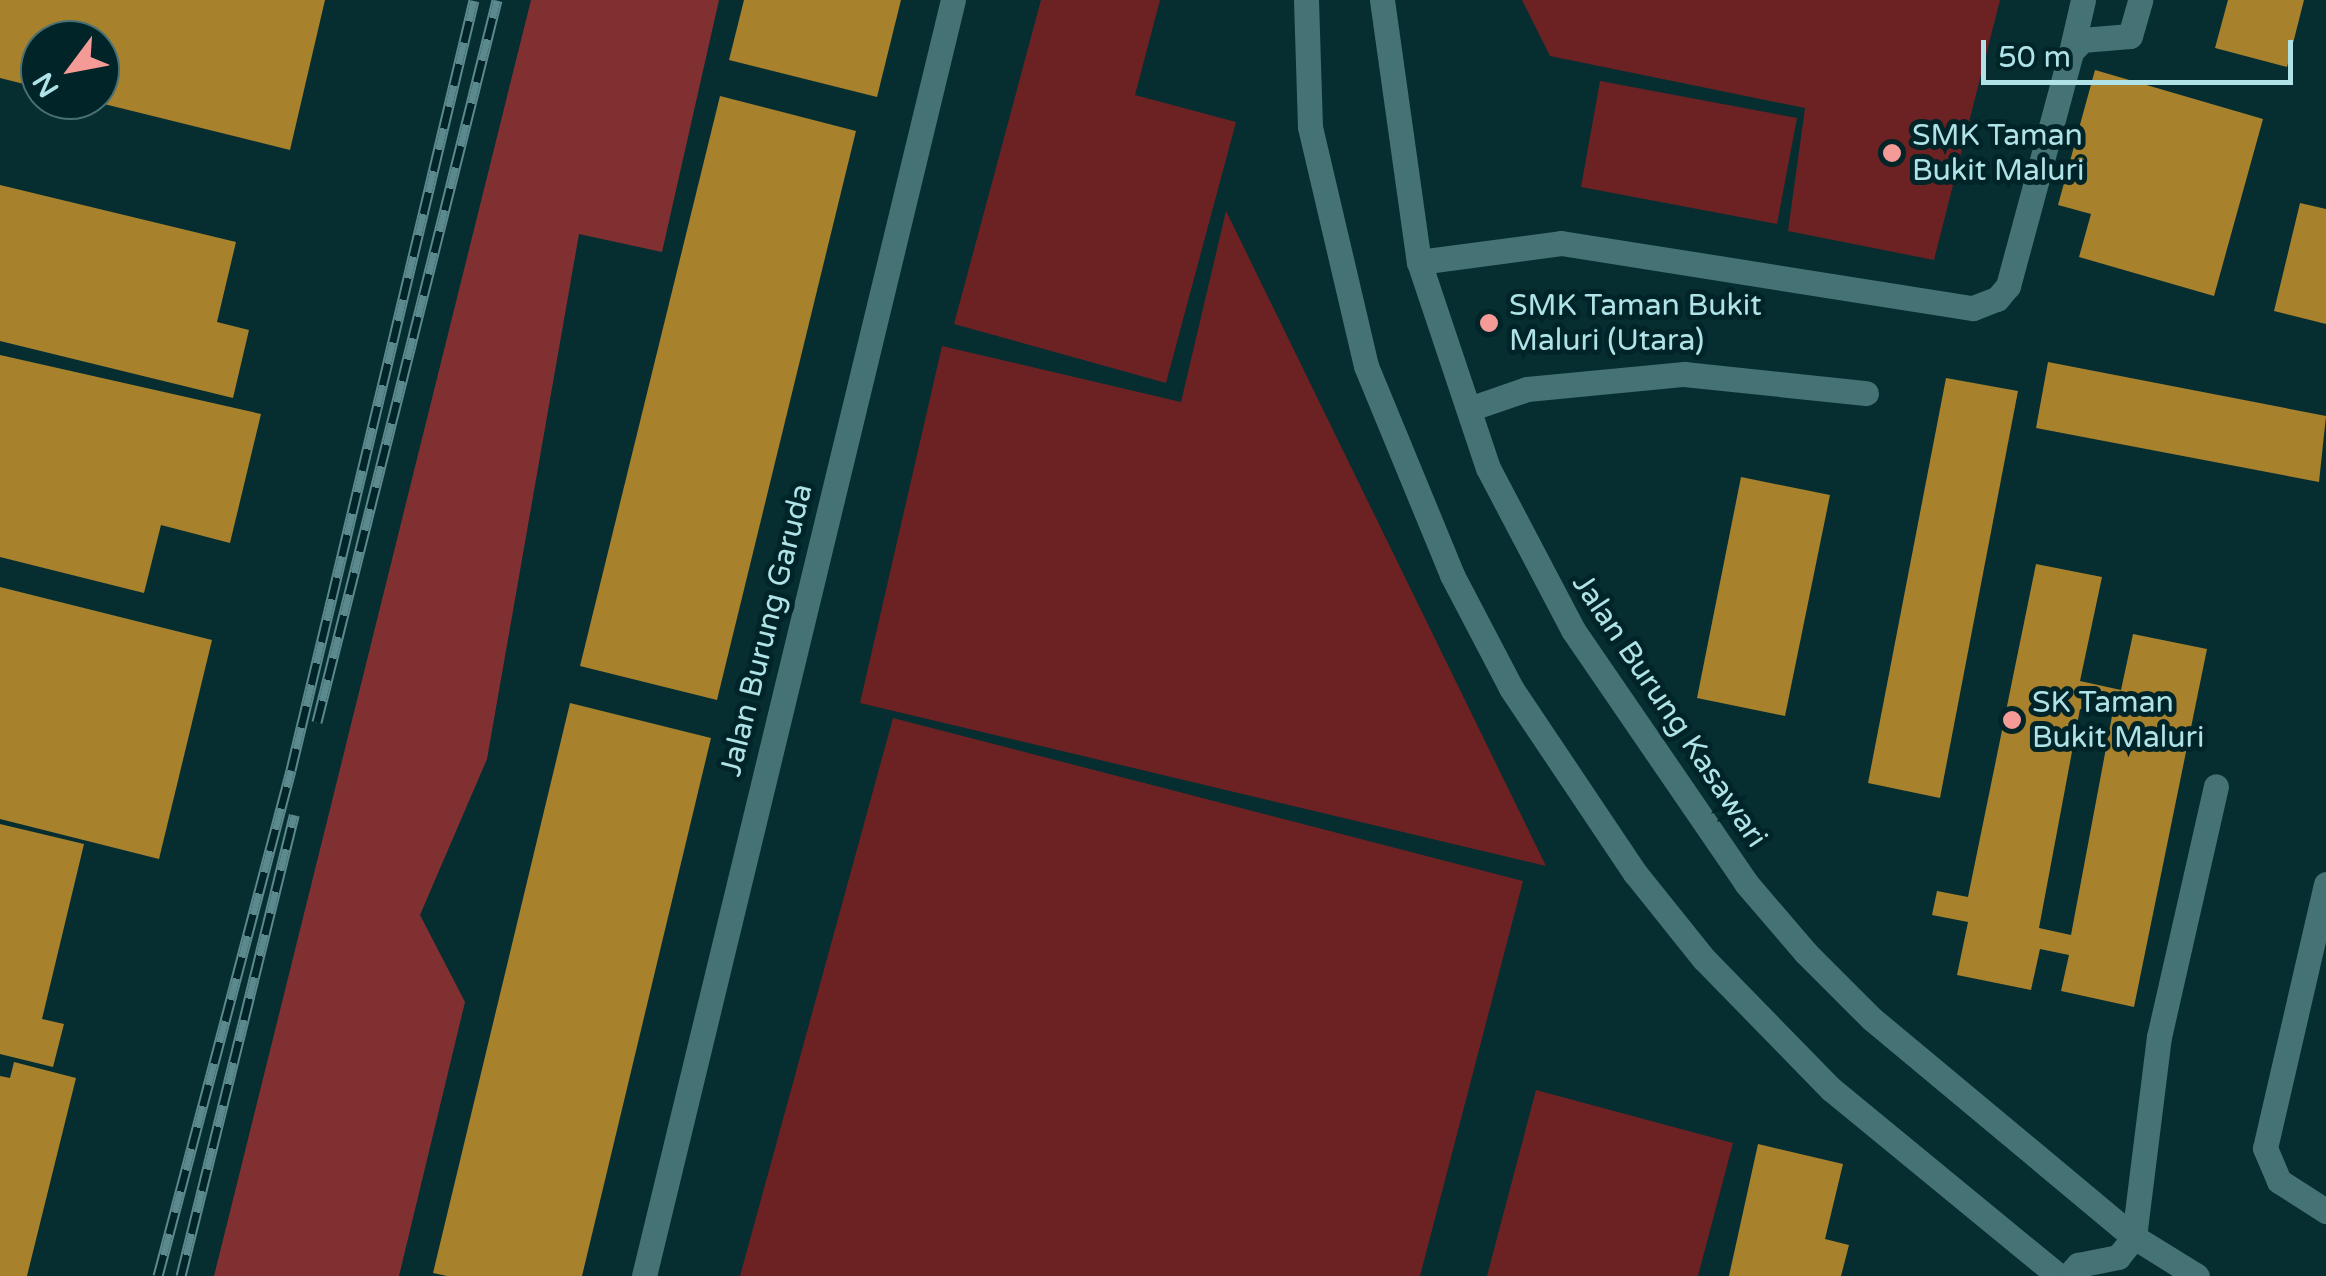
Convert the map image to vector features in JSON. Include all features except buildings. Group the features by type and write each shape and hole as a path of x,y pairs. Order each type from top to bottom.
{"street":[{"name":"Jalan Burung Garuda","path":"644,1276 952,0"},
{"path":"1306,0 1310,127 1366,366 1452,575 1511,688 1635,873 1717,972 1846,1102 2059,1276"},
{"name":"Jalan Burung Kasawari","path":"1382,0 1418,262 1469,409 1542,580 1746,883 1872,1020 2134,1236 2198,1276"},
{"path":"1418,262 1561,242 1973,308 2008,286 2083,0"},
{"path":"2071,52 2082,40 2130,36 2140,0"},
{"path":"1469,409 1527,389 1684,374 1866,394"},
{"path":"2068,1276 2078,1265 2118,1257 2134,1236 2158,1037 2216,786"},
{"path":"2326,884 2266,1148 2279,1181 2326,1211"}],"shaded area":[{"path":"531,0 719,0 662,252 579,234 487,759 420,915 465,1002 399,1276 214,1276"},
{"path":"1041,0 1160,0 1135,95 1236,122 1166,383 954,324"},
{"path":"1522,0 2000,0 1934,260 1788,231 1805,108 1550,56"},
{"path":"1600,81 1797,118 1777,224 1581,187"},
{"path":"1226,211 1546,866 860,703 942,346 1181,402"},
{"path":"893,718 1523,881 1420,1276 740,1276"},
{"path":"1536,1090 1733,1143 1698,1276 1487,1276"}],"railway":[{"path":"158,1276 291,770 474,0"},
{"path":"317,722 497,0"},
{"path":"181,1276 294,815"}],"place":[{"name":"SMK Taman Bukit Maluri","path":"1892,153"},
{"name":"SMK Taman Bukit Maluri (Utara)","path":"1489,323"},
{"name":"SK Taman Bukit Maluri","path":"2012,720"}]}
